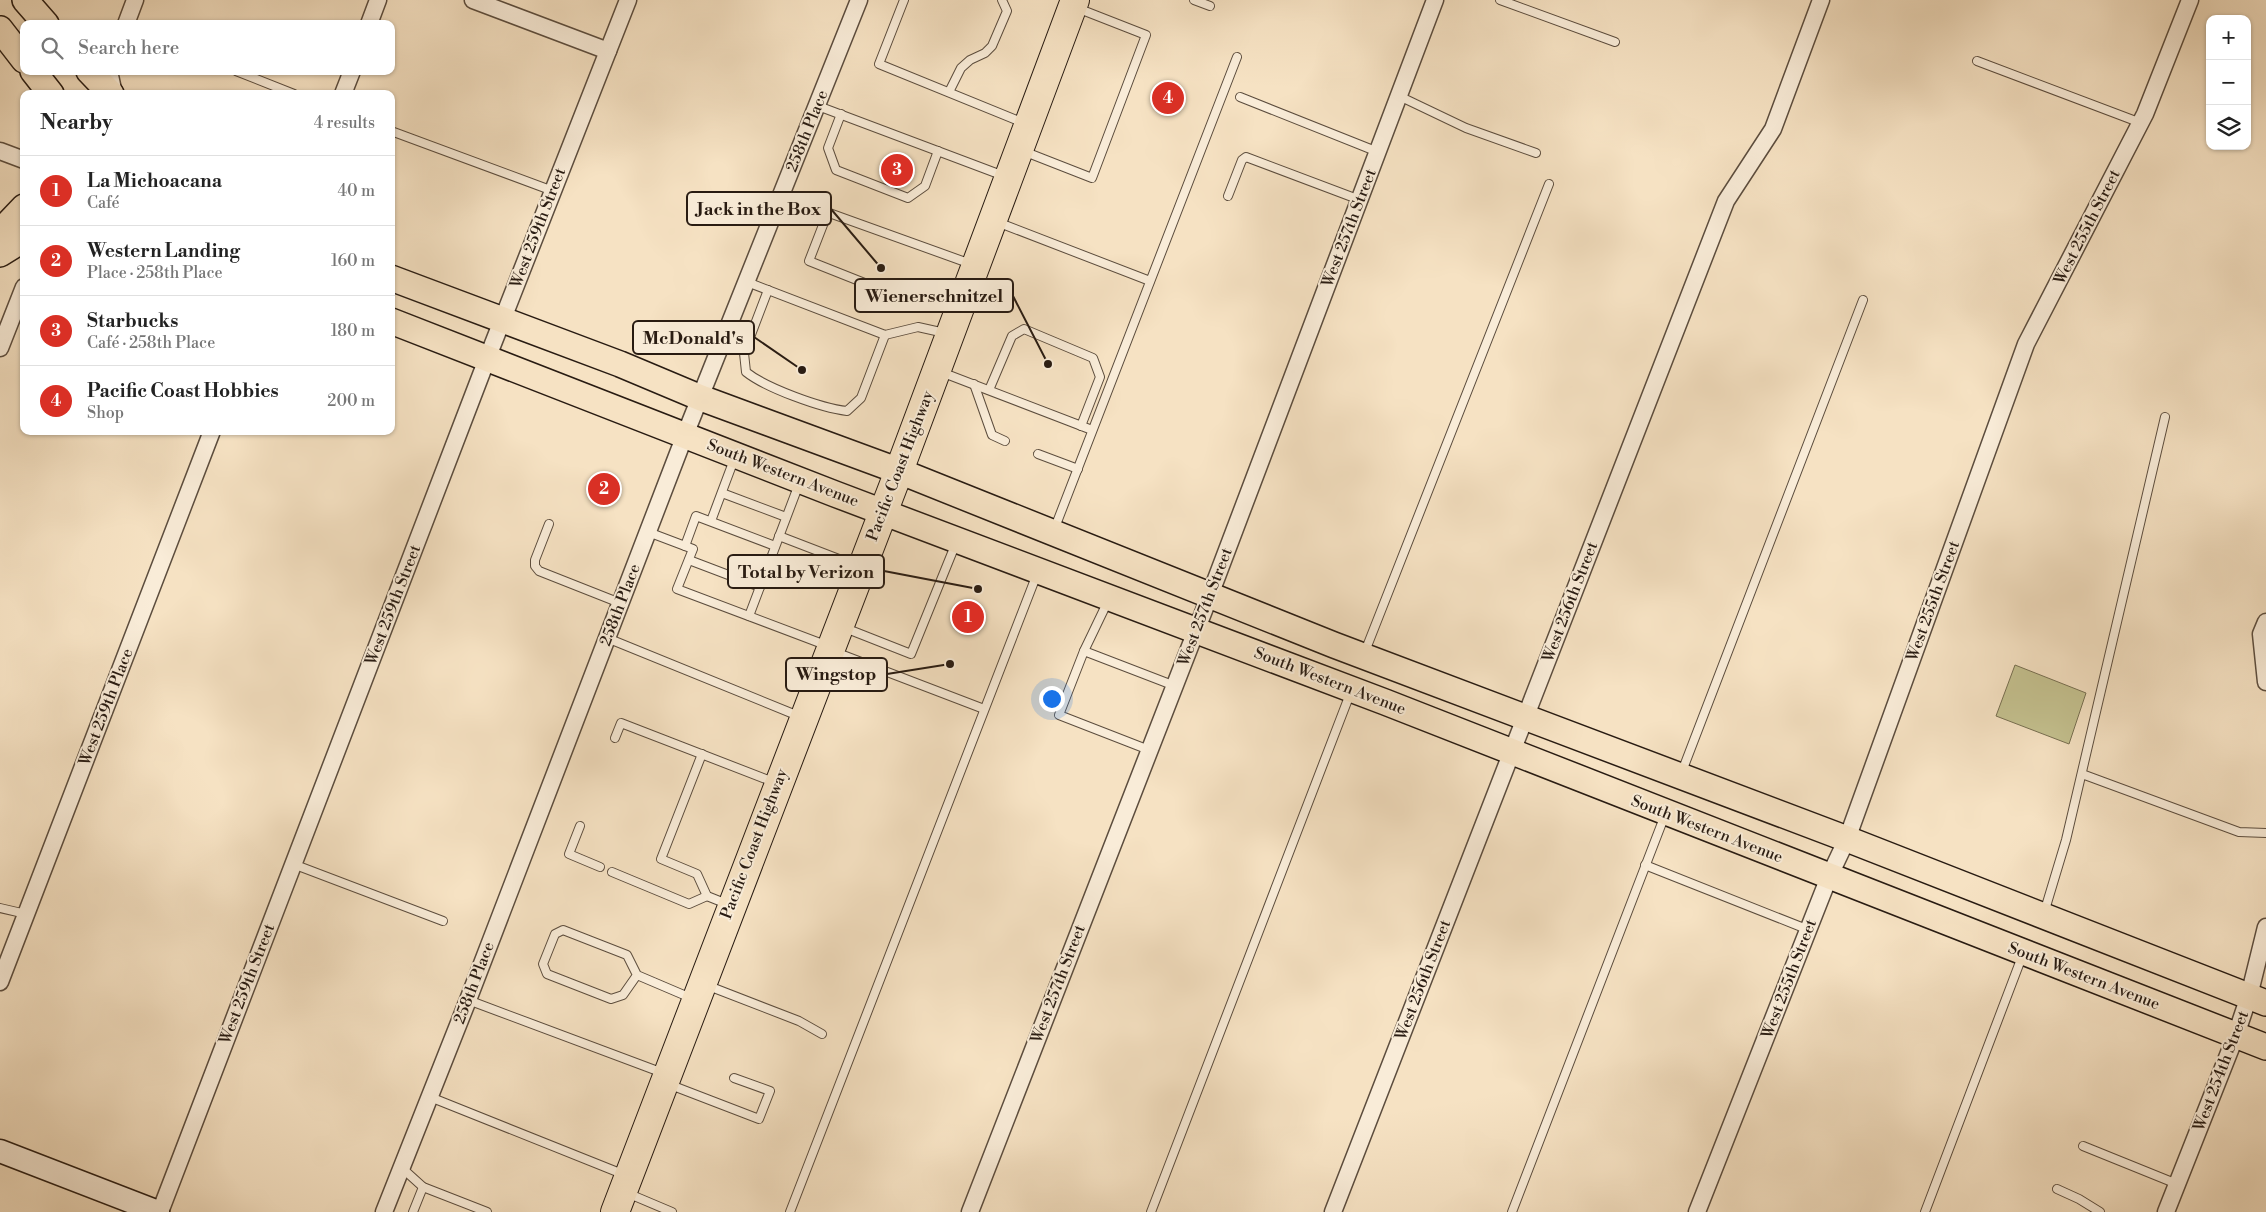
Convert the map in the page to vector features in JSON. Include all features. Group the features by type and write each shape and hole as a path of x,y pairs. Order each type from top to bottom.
{"highway":[{"name":"Pacific Coast Highway","path":"622,1193 698,991 719,901 778,784 832,640 899,471 1074,3"}],"main road":[{"path":"26,0 43,20"},
{"path":"0,29 20,55"},
{"path":"36,75 47,90"},
{"path":"93,75 109,90"},
{"path":"0,232 20,211"},
{"path":"0,254 20,242"},
{"path":"395,280 620,364 701,398 899,471 1334,645 1847,840 2258,1000"},
{"name":"South Western Avenue","path":"395,323 736,456 1352,690 2266,1047"}],"street":[{"path":"128,20 135,0"},
{"path":"371,20 378,0"},
{"path":"473,0 608,50"},
{"name":"West 259th Street","path":"159,1212 502,320 628,0"},
{"name":"258th Place","path":"384,1212 468,1000 685,435 859,0"},
{"name":"West 257th Street","path":"970,1212 1210,595 1435,0"},
{"name":"West 256th Street","path":"1333,1212 1726,201 1773,129 1821,0"},
{"name":"West 255th Street","path":"1697,1212 1829,877 1847,840 2026,344 2141,123 2190,0"},
{"path":"110,75 112,90"},
{"path":"345,90 350,75"},
{"path":"0,151 20,158"},
{"path":"0,348 20,296"},
{"name":"West 259th Place","path":"0,982 210,435"},
{"path":"2266,622 2262,634 2266,682"},
{"name":"West 254th Street","path":"2166,1212 2236,1035 2258,1000 2266,927"},
{"path":"0,1151 159,1212"}],"lane":[{"path":"904,0 879,64 1028,125"},
{"path":"949,92 960,68 970,60 985,53 992,46 1007,11 1002,0"},
{"path":"1194,0 1210,6"},
{"path":"1500,0 1615,42"},
{"path":"1019,150 1092,178 1146,35 1074,3"},
{"path":"1053,532 1237,57"},
{"path":"1977,61 2141,123"},
{"path":"246,75 284,90"},
{"path":"1399,96 1466,128 1536,153"},
{"path":"1240,97 1378,152"},
{"path":"818,106 1008,178"},
{"path":"841,114 828,148 836,170 908,198 925,186 938,151"},
{"path":"395,132 553,191"},
{"path":"1228,196 1242,160 1246,157 1360,200"},
{"path":"1364,655 1549,184"},
{"path":"782,196 976,266"},
{"path":"828,212 809,261 877,288"},
{"path":"992,221 1150,281"},
{"path":"747,282 885,335 918,327 950,334"},
{"path":"768,290 744,353 746,372 756,380 834,410 848,411 861,398 885,335"},
{"path":"895,295 912,292 960,308"},
{"path":"1680,776 1864,300"},
{"path":"989,390 1012,336 1024,329 1093,358 1100,377 1081,426"},
{"path":"937,370 1092,430"},
{"path":"974,384 992,435 1004,441"},
{"path":"2042,917 2066,840 2165,417"},
{"path":"1038,454 1078,469"},
{"path":"711,521 736,456"},
{"path":"749,616 800,480"},
{"path":"722,493 786,517"},
{"path":"685,546 696,516 775,546"},
{"path":"549,524 535,560 535,566 539,571 620,603"},
{"path":"648,532 693,549 677,589 749,616 832,640 911,654 957,540"},
{"path":"779,536 861,567"},
{"path":"688,560 760,587"},
{"path":"790,1212 1038,570"},
{"path":"1109,597 1084,651 1059,716 1149,750"},
{"path":"607,638 803,718"},
{"path":"832,640 984,710"},
{"path":"1084,651 1175,686"},
{"path":"1151,1212 1352,690"},
{"path":"615,738 621,723 778,784"},
{"path":"702,754 661,859 697,874 719,901"},
{"path":"2082,774 2239,832 2266,833"},
{"path":"1512,1212 1666,813"},
{"path":"580,826 569,854 600,867"},
{"path":"293,864 443,921"},
{"path":"1645,865 1809,930"},
{"path":"612,872 688,904 719,901"},
{"path":"0,908 26,914"},
{"path":"637,975 623,995 611,999 547,974 543,964 555,934 563,930 627,954 637,975 799,1021 822,1034"},
{"path":"1925,1212 2023,952"},
{"path":"468,1000 666,1078 759,1119 770,1091 734,1078"},
{"path":"430,1097 622,1193 672,1212"},
{"path":"2083,1146 2178,1184"},
{"path":"402,1168 423,1187 487,1212"},
{"path":"413,1212 423,1187"},
{"path":"2057,1189 2079,1198 2100,1212"}],"shaded area":[{"path":"2015,665 2086,693 2069,744 1996,716"}],"place":[{"name":"Pacific Coast Hobbies","path":"1168,98"},
{"name":"Starbucks","path":"897,170"},
{"name":"Jack in the Box","path":"881,268"},
{"name":"Wienerschnitzel","path":"1048,364"},
{"name":"McDonald's","path":"802,370"},
{"name":"Western Landing","path":"604,489"},
{"name":"Total by Verizon","path":"978,589"},
{"name":"La Michoacana","path":"968,617"},
{"name":"Wingstop","path":"950,664"}]}
